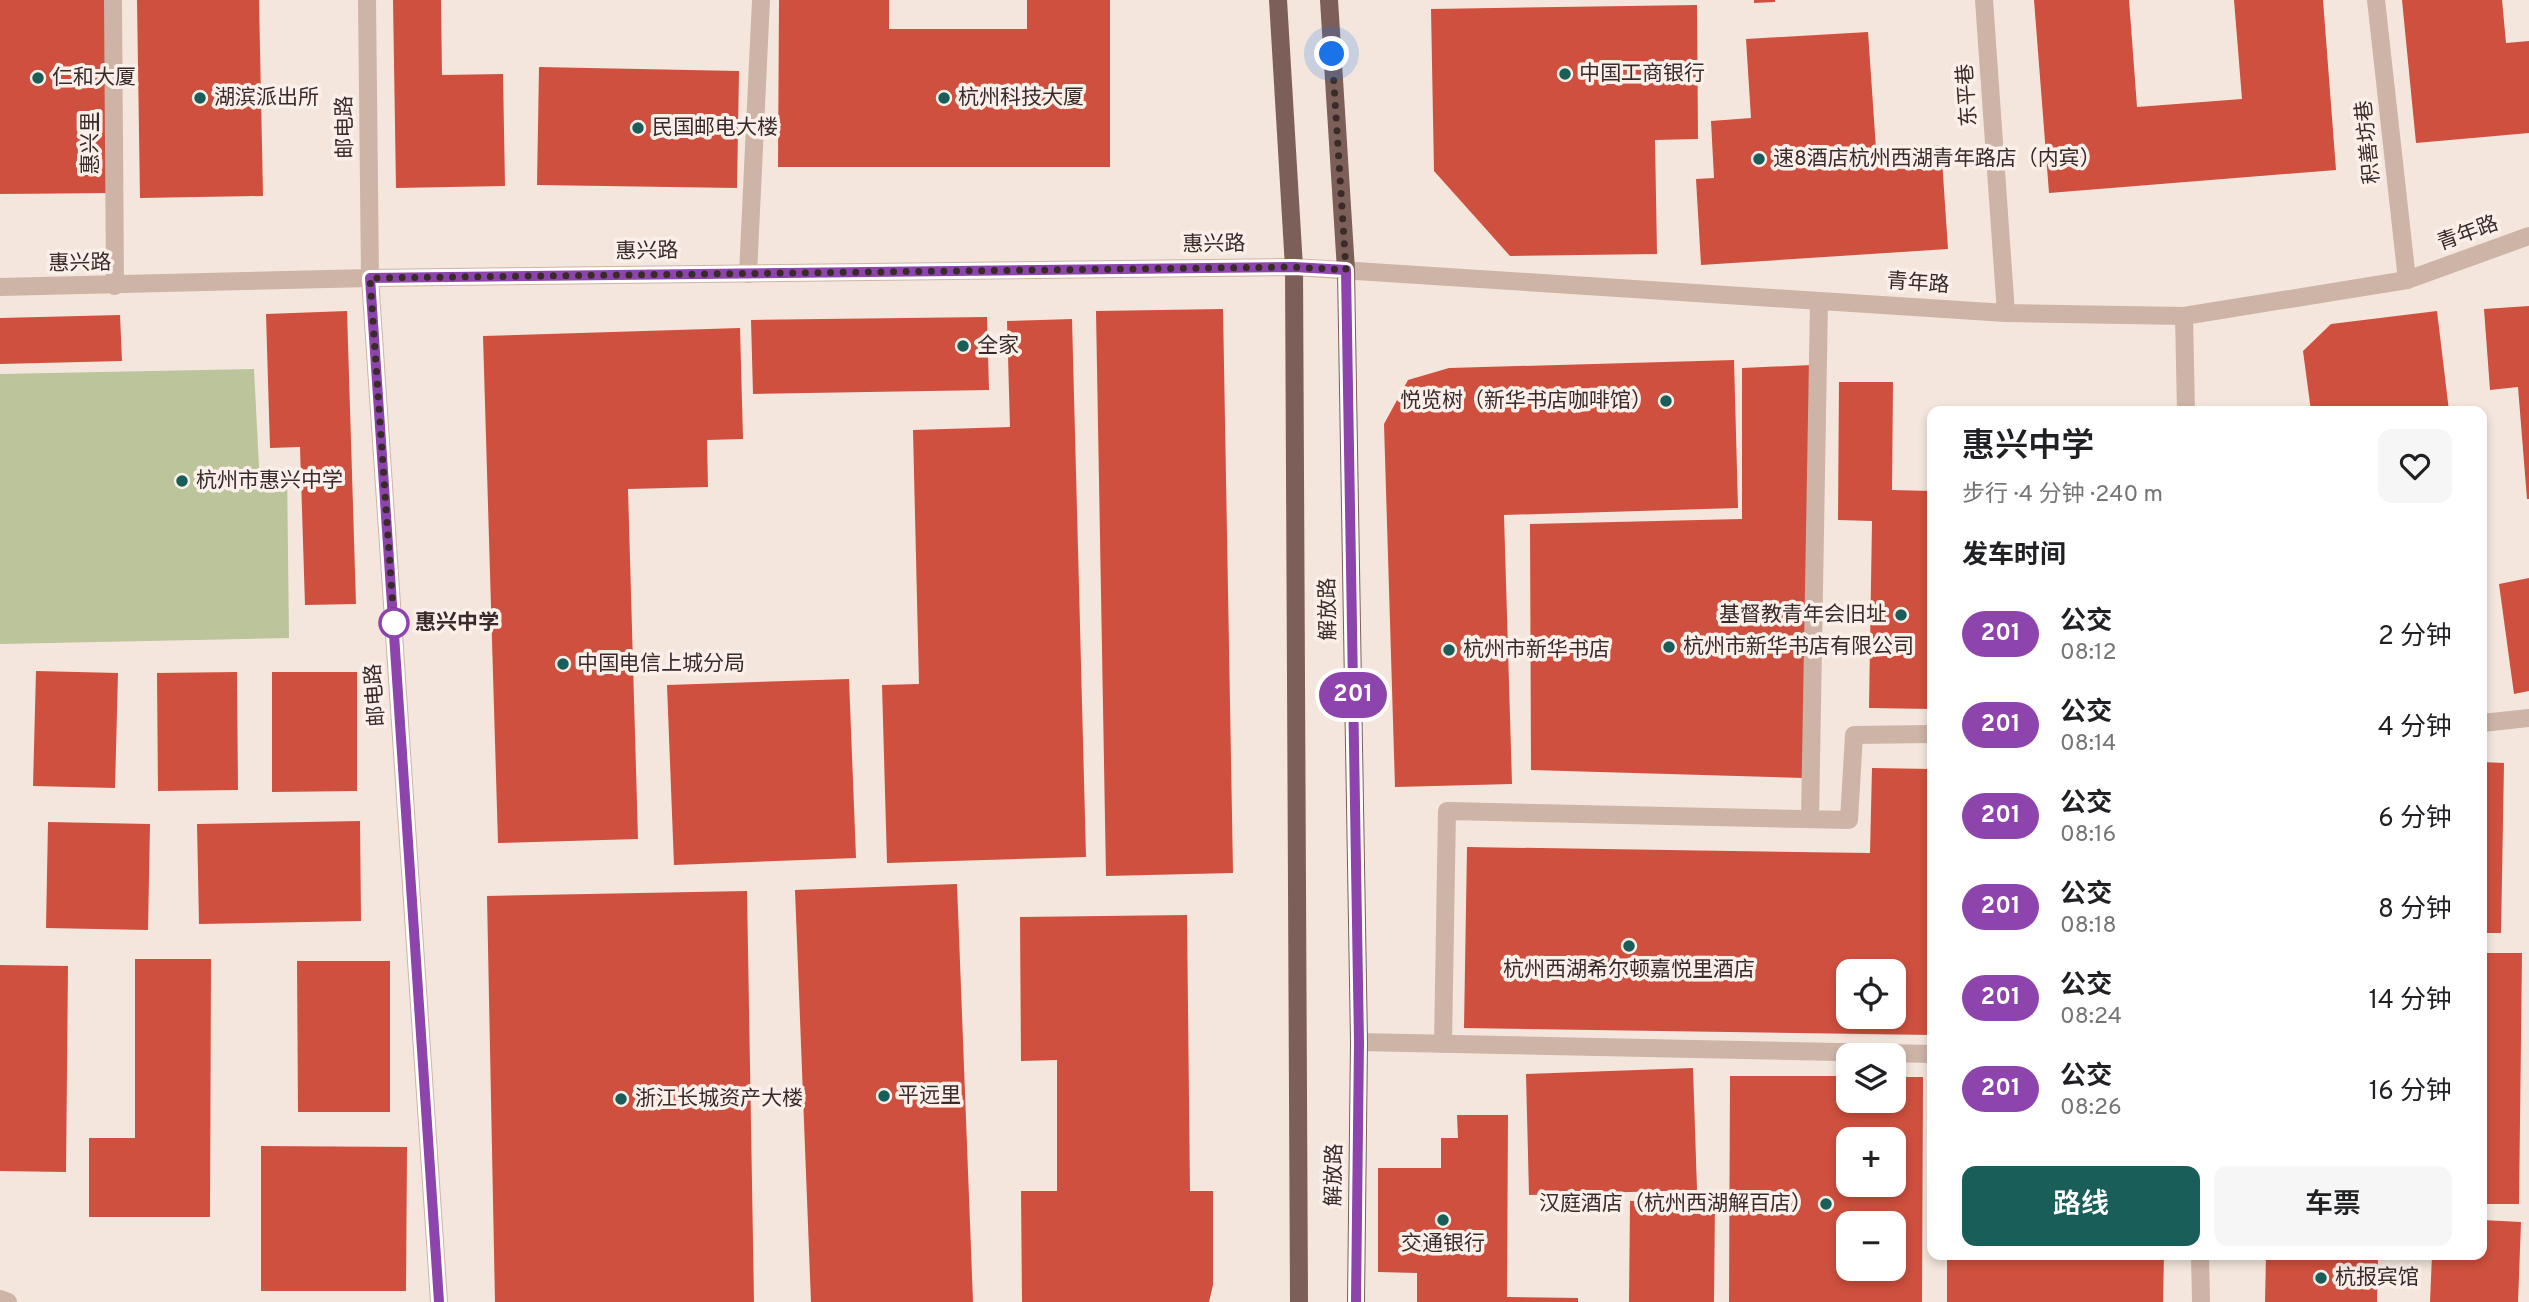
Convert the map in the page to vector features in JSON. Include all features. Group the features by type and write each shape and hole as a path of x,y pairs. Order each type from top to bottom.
{"main road":[{"name":"解放路","path":"1278,0 1294,267 1298,1302"},
{"name":"解放路","path":"1329,0 1346,270 1359,1042 1356,1302"}],"street":[{"name":"惠兴里","path":"113,0 115,286"},
{"name":"邮电路","path":"367,0 370,278 439,1302"},
{"path":"748,274 761,0"},
{"name":"东平巷","path":"1984,0 2006,313"},
{"name":"积善坊巷","path":"2376,0 2407,280"},
{"name":"青年路","path":"1294,267 2006,313 2184,316 2407,280 2529,236"},
{"name":"惠兴路","path":"0,287 370,278 1294,267"},
{"path":"1810,819 1819,300"},
{"path":"2184,316 2186,406"},
{"path":"2487,722 2529,718"},
{"path":"1443,1044 1447,811 1849,820 1854,735 1927,734"},
{"path":"1359,1042 1927,1054"},
{"path":"2200,1260 2200,1302"},
{"path":"0,1299 8,1302"}],"green space":[{"path":"254,369 259,467 287,468 289,638 0,644 0,374"}],"building":[{"path":"0,0 112,0 114,193 0,194"},
{"name":"湖滨派出所","path":"137,0 259,0 263,196 140,198"},
{"path":"393,0 441,0 442,75 503,74 505,186 396,188"},
{"name":"杭州科技大厦","path":"779,0 889,0 889,29 1027,29 1027,0 1110,0 1110,167 778,167"},
{"path":"1754,0 1775,0 1775,2 1754,3"},
{"path":"2034,0 2129,0 2137,107 2242,99 2234,0 2323,0 2336,170 2049,193"},
{"path":"2402,0 2502,0 2506,43 2529,41 2529,133 2416,143"},
{"name":"中国工商银行","path":"1697,5 1698,139 1655,140 1657,254 1510,256 1434,171 1431,9"},
{"path":"1868,32 1876,149 1941,145 1948,249 1701,265 1696,179 1714,178 1711,121 1751,118 1746,39"},
{"name":"民国邮电大楼","path":"539,67 739,71 737,188 537,185"},
{"path":"2529,306 2527,499 2518,387 2490,390 2484,309"},
{"path":"1223,309 1233,873 1106,876 1096,311"},
{"path":"347,311 356,604 305,605 300,447 270,448 266,314"},
{"path":"2437,311 2448,406 2310,406 2303,351 2331,324"},
{"path":"120,315 122,361 0,364 0,318"},
{"path":"987,317 989,390 753,394 751,320"},
{"path":"1072,319 1086,857 887,863 882,685 919,684 913,430 1010,427 1007,321"},
{"name":"中国电信上城分局","path":"740,328 743,439 707,440 708,487 628,489 638,839 498,843 483,336"},
{"name":"杭州市新华书店","path":"1734,360 1738,508 1504,515 1512,784 1395,787 1384,424 1408,380 1449,368"},
{"name":"杭州市新华书店有限公司","path":"1812,365 1805,778 1531,770 1530,524 1742,519 1742,368"},
{"name":"基督教青年会旧址","path":"1839,382 1893,382 1892,490 1927,491 1927,709 1869,708 1872,521 1838,520"},
{"path":"2529,578 2529,691 2514,694 2499,584"},
{"path":"36,671 118,673 115,788 33,786"},
{"path":"237,672 238,790 158,791 157,673"},
{"path":"272,672 357,672 357,791 272,792"},
{"path":"849,679 856,858 674,865 667,685"},
{"path":"2487,762 2504,763 2501,933 2487,933"},
{"path":"1872,768 1927,769 1927,1035 1464,1028 1467,847 1870,853"},
{"path":"360,821 361,921 199,924 197,824"},
{"path":"48,822 150,824 148,930 46,928"},
{"name":"平远里","path":"957,884 973,1302 811,1302 795,890"},
{"name":"浙江长城资产大楼","path":"747,891 754,1302 495,1302 487,896"},
{"path":"1187,915 1190,1191 1213,1191 1213,1285 1209,1302 1022,1302 1021,1191 1057,1191 1057,1060 1021,1061 1020,917"},
{"path":"2487,953 2522,953 2519,1204 2487,1204"},
{"path":"135,959 211,959 210,1217 89,1217 89,1138 135,1138"},
{"path":"297,961 390,961 390,1112 298,1112"},
{"path":"0,965 68,966 66,1172 0,1171"},
{"path":"1693,1068 1697,1190 1529,1195 1526,1074"},
{"name":"汉庭酒店（杭州西湖解百店）","path":"1730,1076 1836,1076 1836,1113 1906,1113 1906,1077 1923,1077 1922,1302 1729,1302"},
{"name":"交通银行","path":"1457,1115 1508,1115 1507,1297 1578,1298 1578,1302 1417,1302 1417,1273 1378,1272 1378,1168 1441,1168 1441,1138 1458,1138"},
{"path":"261,1146 407,1147 406,1291 261,1291"},
{"path":"1630,1201 1715,1201 1714,1302 1629,1302"},
{"path":"2487,1220 2521,1222 2518,1302 2430,1302 2432,1260 2487,1260"},
{"path":"1947,1260 2164,1260 2163,1302 1947,1302"},
{"name":"杭报宾馆","path":"2266,1260 2378,1260 2377,1302 2265,1302"}],"bus line":[{"name":"201","path":"439,1302 370,278 1294,267 1346,270 1359,1042 1356,1302"}],"place":[{"name":"中国工商银行","path":"1565,74"},
{"name":"仁和大厦","path":"38,78"},
{"name":"湖滨派出所","path":"200,98"},
{"name":"杭州科技大厦","path":"944,98"},
{"name":"民国邮电大楼","path":"638,128"},
{"name":"速8酒店杭州西湖青年路店（内宾）","path":"1759,159"},
{"name":"全家","path":"963,346"},
{"name":"悦览树（新华书店咖啡馆）","path":"1666,401"},
{"name":"杭州市惠兴中学","path":"182,481"},
{"name":"基督教青年会旧址","path":"1901,615"},
{"name":"惠兴中学","path":"394,623"},
{"name":"杭州市新华书店有限公司","path":"1669,647"},
{"name":"杭州市新华书店","path":"1449,650"},
{"name":"中国电信上城分局","path":"563,664"},
{"name":"杭州西湖希尔顿嘉悦里酒店","path":"1629,946"},
{"name":"平远里","path":"884,1096"},
{"name":"浙江长城资产大楼","path":"621,1099"},
{"name":"汉庭酒店（杭州西湖解百店）","path":"1826,1204"},
{"name":"交通银行","path":"1443,1220"},
{"name":"杭报宾馆","path":"2321,1278"}],"route":[{"path":"394,623 370,278 1294,267 1346,270 1332,54"}]}
